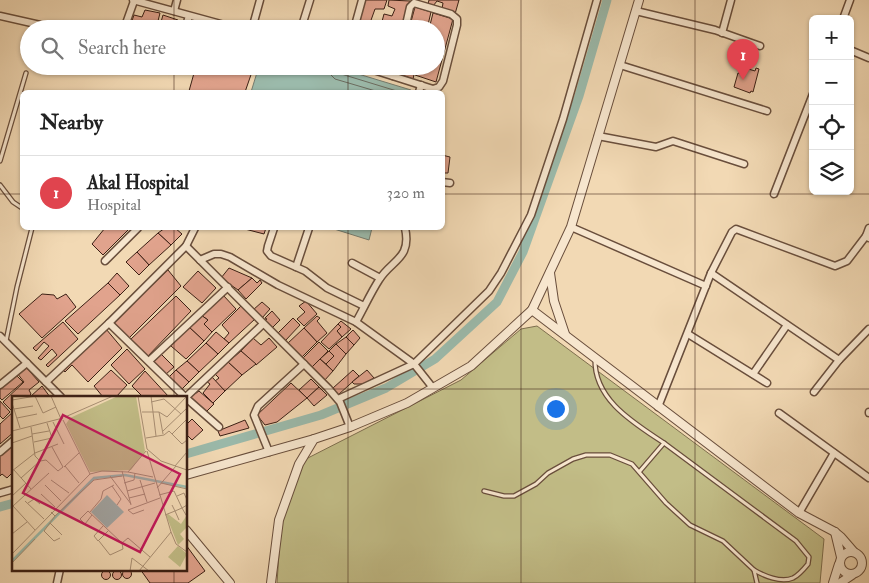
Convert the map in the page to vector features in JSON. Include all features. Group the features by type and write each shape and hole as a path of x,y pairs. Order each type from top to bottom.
{"street":[{"path":"127,20 133,0 204,20"},
{"path":"174,11 177,0"},
{"path":"254,20 260,0"},
{"path":"304,20 310,0"},
{"path":"356,20 362,0"},
{"path":"339,400 416,365 489,291 518,242 530,215 563,119 597,0"},
{"path":"188,474 314,439 350,427 407,403 471,366 532,310 571,227 640,0"},
{"path":"722,33 731,0"},
{"path":"844,15 850,0"},
{"path":"407,20 410,7 414,3 451,14 457,19 457,26 445,73"},
{"path":"636,11 722,33 760,46"},
{"path":"0,16 20,20"},
{"path":"188,20 189,16"},
{"path":"854,52 869,58"},
{"path":"620,65 767,112"},
{"path":"390,75 420,89 436,89 443,81 445,75"},
{"path":"774,194 809,104"},
{"path":"598,136 656,147 673,141 744,164"},
{"path":"445,182 450,182"},
{"path":"571,227 706,286"},
{"path":"658,407 711,273 732,232 736,229 834,266 847,262 867,237 869,228"},
{"path":"105,261 136,230"},
{"path":"46,382 109,323 186,246 194,230"},
{"path":"273,230 267,251 271,256 313,275 327,288 364,306"},
{"path":"296,267 308,230"},
{"path":"356,322 380,278 402,255 406,240 405,230"},
{"path":"186,246 339,400 350,427"},
{"path":"200,260 214,254 221,254 278,285 356,322 416,365 434,388"},
{"path":"352,263 380,278"},
{"path":"550,271 554,301 565,336"},
{"path":"711,273 839,360"},
{"path":"149,361 228,287"},
{"path":"532,310 799,512 841,536 865,563 856,573 840,583"},
{"path":"109,323 185,396"},
{"path":"187,396 263,324"},
{"path":"753,374 787,325"},
{"path":"814,392 839,360 869,329"},
{"path":"688,334 767,383"},
{"path":"0,336 59,396"},
{"path":"0,385 27,362"},
{"path":"268,452 254,415 258,406 304,364"},
{"path":"188,399 219,427"},
{"path":"779,413 869,478"},
{"path":"271,583 279,520 299,464 314,439"},
{"path":"0,452 12,442"},
{"path":"799,512 834,453"},
{"path":"188,532 230,583"},
{"path":"835,532 842,571 852,574"},
{"path":"833,583 840,560 847,552 854,552"},
{"path":"57,583 60,570"}],"lane":[{"path":"21,90 25,75"},
{"path":"0,161 20,93"},
{"path":"0,185 13,202 20,207"},
{"path":"6,342 16,287 31,230"},
{"path":"595,358 594,372 598,381 619,411 796,541 809,557 808,564 786,583"},
{"path":"640,471 664,443"},
{"path":"484,491 504,496 514,496 536,484 548,472 573,459 586,455 610,455 632,464 640,471 666,504 681,518 690,525 723,541 754,570 765,576 783,579 792,578"},
{"path":"754,570 757,583"}],"shaded area":[{"path":"537,326 824,539 820,583 277,583 281,524 302,461 461,380 521,329"}],"water":[{"path":"256,75 362,75 411,90 252,90"},
{"path":"337,230 372,230 369,240"}],"building":[{"path":"365,0 387,0 384,9 375,9 371,20 359,20"},
{"path":"389,0 410,1 405,20 382,20 384,14 392,16 395,9 388,6"},
{"path":"429,0 459,0 455,14 442,9 443,3 437,1 433,6 428,4"},
{"path":"415,7 431,12 429,20 411,20"},
{"path":"145,10 160,13 158,20 132,20 134,15 142,17"},
{"path":"433,13 453,19 445,49 445,20 431,20"},
{"path":"163,15 178,20 162,20"},
{"path":"745,68 755,71 756,68 759,69 753,92 751,91 750,93 734,87 738,73 743,74"},
{"path":"193,75 251,75 246,90 189,90"},
{"path":"402,75 414,75 413,79"},
{"path":"415,75 438,75 436,82"},
{"path":"445,156 450,157 448,173 445,173"},
{"path":"103,230 128,230 103,255 92,244"},
{"path":"162,230 177,230 182,234 171,245 158,233"},
{"path":"249,230 265,230 264,234"},
{"path":"158,233 171,245 149,265 137,252"},
{"path":"137,252 149,265 139,275 126,262"},
{"path":"229,268 252,278 238,290 221,278"},
{"path":"168,270 181,286 128,339 112,323"},
{"path":"198,271 216,288 202,303 183,287"},
{"path":"117,273 129,286 120,295 108,283"},
{"path":"252,278 257,283 260,280 262,283 246,299 238,290"},
{"path":"108,283 120,295 78,334 65,321"},
{"path":"42,294 54,295 57,299 66,294 76,307 42,338 19,314"},
{"path":"223,295 236,309 212,332 204,324 208,320 201,315"},
{"path":"176,296 191,311 147,357 130,340"},
{"path":"306,301 317,314 304,326 297,319 305,312 299,306"},
{"path":"262,302 270,309 262,318 253,310"},
{"path":"241,306 255,319 229,343 224,339 229,333 222,325"},
{"path":"272,311 280,320 272,328 264,321"},
{"path":"201,315 208,320 204,324 212,332 204,341 189,327"},
{"path":"317,316 320,318 317,321 327,333 317,342 304,328"},
{"path":"293,318 300,325 285,341 278,333"},
{"path":"341,321 351,329 342,337 337,331 341,327 338,324"},
{"path":"63,322 78,339 48,367 46,365 57,355 52,349 41,360 38,358 49,346 44,342 36,351 33,348"},
{"path":"338,324 341,327 337,331 342,337 329,349 321,342"},
{"path":"189,327 204,341 186,359 171,346"},
{"path":"304,328 317,342 302,357 287,344"},
{"path":"106,329 122,348 88,382 72,365 65,372 62,369"},
{"path":"353,330 360,338 354,345 346,337"},
{"path":"216,332 229,343 218,354 206,343"},
{"path":"346,337 354,345 346,354 336,344"},
{"path":"253,338 261,345 269,338 277,347 256,365 241,351"},
{"path":"319,342 328,351 312,367 303,358"},
{"path":"206,343 218,354 199,372 187,361"},
{"path":"336,344 346,354 333,371 326,364 334,356 329,351"},
{"path":"127,349 145,369 129,384 111,365"},
{"path":"241,351 256,364 242,375 228,362"},
{"path":"329,351 334,356 326,364 320,359"},
{"path":"161,354 174,367 165,375 153,363"},
{"path":"320,359 333,371 324,381 312,367"},
{"path":"187,361 199,372 189,382 176,370"},
{"path":"228,362 242,375 225,391 215,381 219,378 215,374"},
{"path":"25,366 39,382 29,390 31,394 29,396 12,396 11,410 3,402 24,382 17,373"},
{"path":"111,370 127,385 117,396 102,396 94,386"},
{"path":"176,370 189,382 180,391 167,379"},
{"path":"353,370 359,376 338,395 333,388"},
{"path":"367,370 374,378 363,384 354,384 352,382"},
{"path":"145,371 168,396 142,396 132,386"},
{"path":"15,374 23,382 2,400 0,398 0,387"},
{"path":"212,377 225,391 213,403 203,393 210,384 206,381"},
{"path":"311,379 319,387 307,398 299,390"},
{"path":"291,383 307,398 277,422 265,425 257,415"},
{"path":"42,386 49,396 31,396"},
{"path":"319,387 327,395 314,406 307,398"},
{"path":"199,391 214,404 206,412 189,398"},
{"path":"0,401 10,412 3,419 0,416"},
{"path":"12,413 12,434 0,444 0,424"},
{"path":"192,419 203,430 192,440 188,436 188,423"},
{"path":"245,420 249,428 220,436 218,431"},
{"path":"12,444 12,473 7,478 2,474 0,476 0,456"},
{"path":"188,548 205,571 188,583 150,583 141,570 188,570"},
{"path":"127,570 131,574 127,578 123,574"},
{"path":"106,571 110,575 106,579 102,575"},
{"path":"117,571 121,575 117,579 113,575"}],"waterway":[{"path":"188,453 321,415 386,388 435,359 497,302 523,252 579,96 607,0"},
{"path":"0,507 12,504"}],"place":[{"name":"Akal Hospital","path":"743,80"}]}
